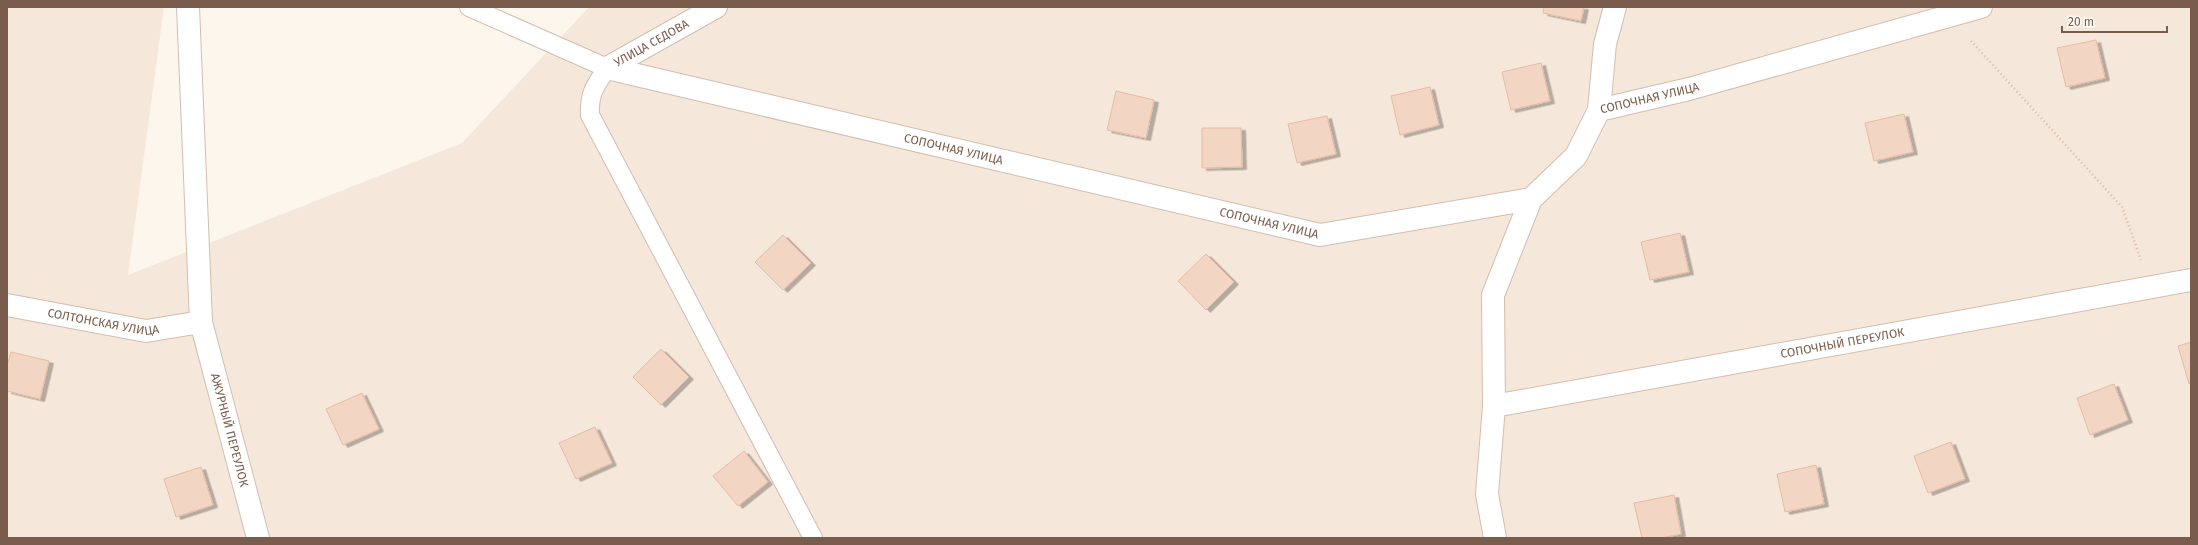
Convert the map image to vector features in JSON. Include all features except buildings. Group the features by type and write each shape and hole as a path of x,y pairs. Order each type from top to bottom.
{"street":[{"name":"АЖУРНЫЙ ПЕРЕУЛОК","path":"188,7 201,322 258,538"},
{"name":"УЛИЦА СЕДОВА","path":"607,68 716,7"},
{"path":"1599,110 1605,44 1615,7"},
{"name":"СОПОЧНАЯ УЛИЦА","path":"607,68 1320,235 1531,199 1576,156 1599,110 1689,89 1948,15 1981,7"},
{"path":"1495,538 1486,494 1494,406 1494,295 1531,199"},
{"name":"СОПОЧНЫЙ ПЕРЕУЛОК","path":"1494,406 2191,280"},
{"name":"СОЛТОНСКАЯ УЛИЦА","path":"7,305 146,331 201,322"}],"lane":[{"path":"469,7 607,68 594,86 590,100 590,115 813,538"}],"path":[{"path":"1948,15 2122,207 2152,287"}],"shaded area":[{"path":"7,7 164,7 128,275 462,143 589,7 2191,7 2191,538 7,538"}]}
